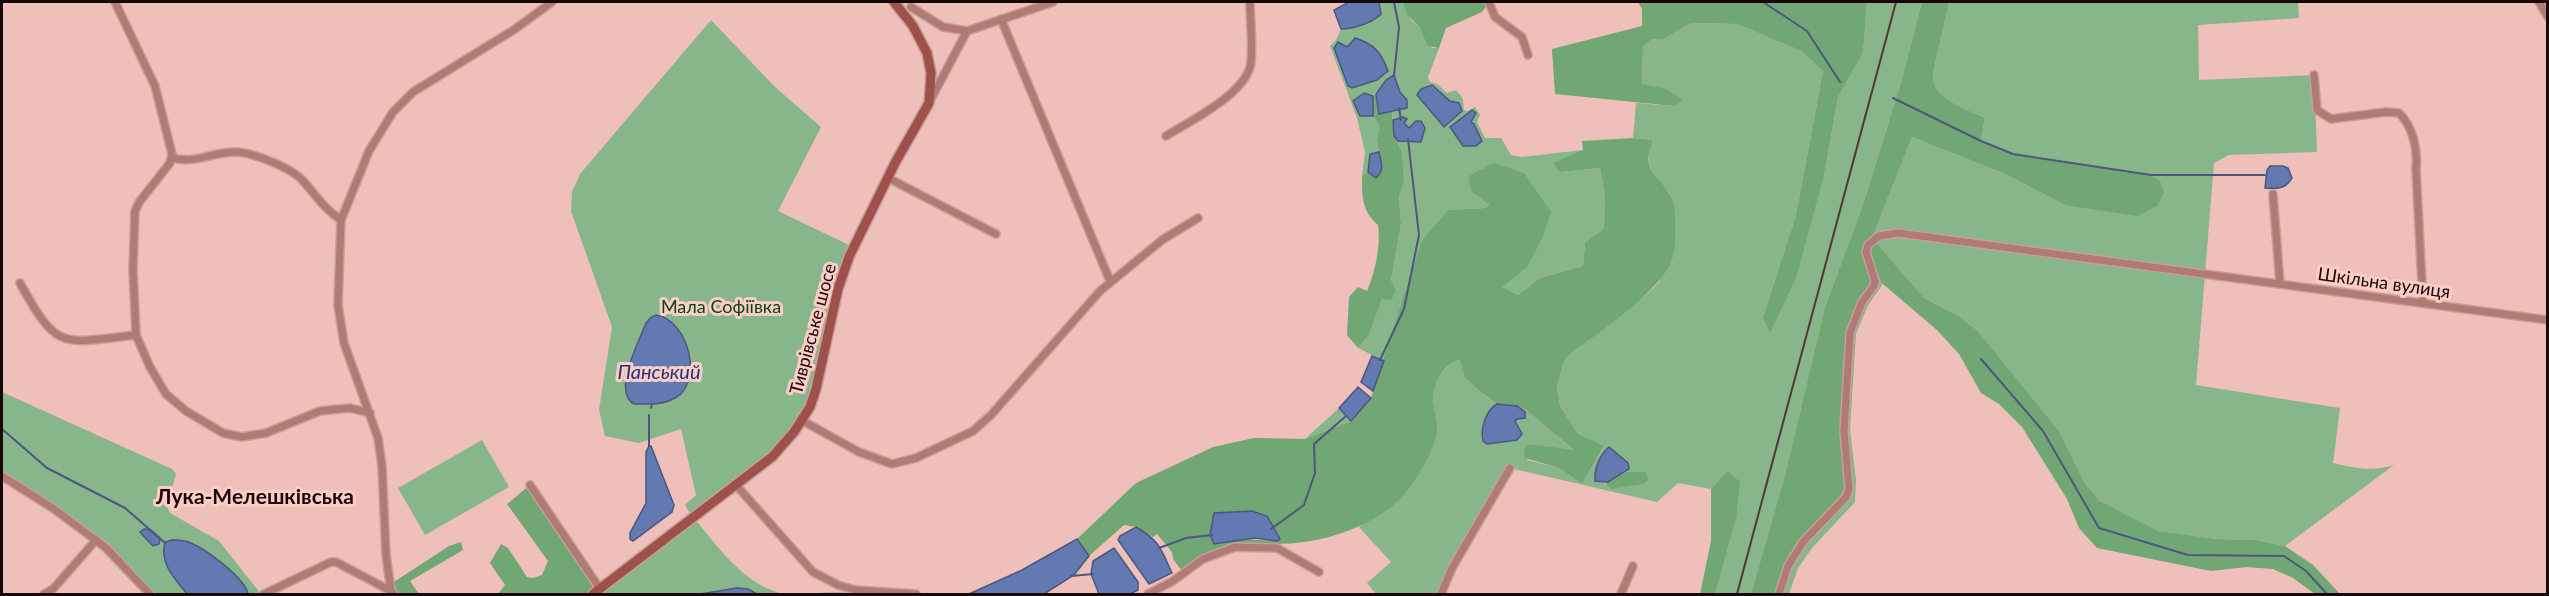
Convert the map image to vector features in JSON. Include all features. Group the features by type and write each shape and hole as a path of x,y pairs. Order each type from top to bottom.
{"main road":[{"name":"Тиврівське шосе","path":"596,592 774,454 802,421 816,389 845,268 888,178 929,103 931,80 929,60 917,33 911,7 894,2"}],"street":[{"path":"115,2 155,86 172,158 135,211 133,268 136,335 165,394 186,411 231,436 258,435 330,409 350,408 370,413"},
{"path":"393,593 386,555 380,449 370,413 344,343 338,305 341,220 369,151 393,112 413,92 515,29 552,2"},
{"path":"911,7 943,27 967,31 1053,2"},
{"path":"1166,136 1219,103 1245,78 1251,63 1250,2"},
{"path":"1489,2 1495,17 1522,37 1528,55"},
{"path":"2539,2 2547,17"},
{"path":"1000,19 1110,281"},
{"path":"929,103 967,31"},
{"path":"2313,75 2317,110 2331,119 2386,112 2399,113 2408,122 2417,156 2423,303"},
{"path":"172,158 190,161 232,152 249,154 297,176 322,206 341,220"},
{"path":"888,178 996,234"},
{"path":"2273,194 2280,284"},
{"path":"802,421 859,452 884,463 899,464 916,458 981,425 1087,303 1110,281 1162,240 1198,218"},
{"name":"Шкільна вулиця","path":"1779,594 1788,566 1798,550 1846,496 1849,489 1844,430 1850,333 1862,302 1874,286 1874,275 1866,259 1866,252 1868,245 1879,236 1898,233 2547,320"},
{"path":"20,283 40,319 50,331 62,339 77,342 136,335"},
{"path":"1441,594 1455,563 1510,468"},
{"path":"2,476 54,509 96,540 118,559 150,594"},
{"path":"530,485 596,592"},
{"path":"736,485 813,572 838,585 855,590 916,594"},
{"path":"44,594 53,589 96,540"},
{"path":"1148,594 1173,581 1203,559 1235,547 1278,548 1318,572"},
{"path":"264,594 331,562 336,562 393,593"},
{"path":"1621,594 1633,566"}],"green space":[{"path":"1379,2 1403,2 1411,20 1420,28 1432,48 1439,48 1428,77 1430,82 1437,84 1447,93 1456,90 1463,99 1464,110 1468,111 1475,107 1480,115 1477,122 1485,138 1501,138 1511,155 1522,157 1583,150 1560,172 1600,168 1605,195 1604,229 1585,242 1583,266 1540,278 1518,295 1501,287 1489,203 1486,208 1448,210 1422,240 1384,361 1358,348 1369,335 1391,281 1401,224 1399,197 1404,182 1402,152 1394,136 1398,141 1420,142 1412,127 1409,128 1404,123 1403,117 1393,120 1392,112 1406,108 1394,75 1386,80 1373,96 1364,93 1360,116 1373,116 1379,124 1377,141 1379,152 1370,154 1368,172 1362,176 1365,152 1357,118 1330,46 1341,29 1345,29 1381,6"},
{"path":"1403,2 1489,3 1482,12 1446,28 1439,48 1428,46 1420,28 1407,14"},
{"path":"1638,2 1867,2 1863,53 1838,97 1824,175 1796,278 1770,333 1763,317 1796,215 1823,71 1801,51 1737,24 1691,23 1662,40 1652,39 1643,47 1642,84 1664,88 1683,100 1674,106 1555,94 1552,49 1642,26 1642,9"},
{"path":"1867,2 1922,2 1902,79 1864,202 1825,307 1785,475 1751,594 1715,594 1736,520 1728,472 1711,489 1678,483 1657,502 1510,468 1441,594 1376,594 1367,583 1391,562 1359,527 1397,501 1424,463 1437,434 1433,399 1438,378 1454,363 1461,360 1469,380 1497,404 1487,417 1489,444 1517,440 1522,434 1515,421 1525,418 1525,412 1517,406 1525,409 1575,451 1529,444 1527,460 1559,468 1582,484 1604,447 1578,434 1560,406 1557,388 1563,363 1567,357 1647,294 1660,281 1670,194 1654,175 1649,164 1649,149 1652,140 1633,138 1636,103 1674,106 1664,88 1642,85 1643,47 1652,39 1662,40 1691,23 1737,24 1801,51 1823,71 1796,215 1763,317 1824,175 1838,97 1863,53","holes":["1609,447 1629,469 1626,472 1645,472 1606,485 1604,481 1595,481 1598,462"]},
{"path":"1922,2 1949,2 1933,73 1934,82 1937,90 1943,96 1985,118 1981,141 2013,154 2151,175 2160,181 2164,193 2157,206 2137,216 2065,205 2003,173 1912,137 1865,251 1872,283 1848,333 1846,480 1843,489 1834,505 1797,545 1775,594 1751,594 1785,475 1825,307 1864,202 1902,79"},
{"path":"1949,2 2298,2 2299,18 2198,25 2199,80 2314,75 2317,152 2229,155 2214,163 2196,385 2340,408 2333,463 2371,469 2394,465 2285,546 2256,540 2217,539 2157,531 2100,501 2085,484 2059,431 1978,331 1958,316 1924,298 1874,242 1876,274 1883,284 1868,305 1856,334 1850,430 1856,480 1855,502 1812,548 1798,568 1789,594 1775,594 1848,333 1872,275 1866,261 1866,247 1872,238 1912,137 2003,173 2065,205 2151,175 2013,154 1981,141 1985,118 1951,102 1937,90 1934,82 1933,73"},
{"name":"Мала Софіївка","path":"711,20 775,87 821,127 778,211 853,247 816,389 794,432 694,518 723,553 746,575 758,584 785,594 593,594 693,518 685,505 696,495 681,429 639,443 605,436 599,410 612,327 571,211 572,192 580,174"},
{"path":"1376,94 1379,113 1392,112 1394,136 1402,152 1404,182 1399,197 1401,224 1391,281 1396,291 1391,300 1382,299 1369,335 1358,348 1347,335 1349,297 1358,287 1367,291 1375,267 1379,242 1378,225 1366,209 1362,184 1362,176 1368,172 1376,178 1382,167 1377,141 1379,124 1373,116 1373,96"},
{"path":"1633,138 1653,140 1648,159 1652,172 1673,201 1675,250 1667,269 1657,283 1628,311 1567,357 1563,363 1557,388 1560,406 1578,434 1604,446 1582,484 1559,468 1525,458 1524,450 1529,444 1574,450 1525,409 1497,404 1479,391 1465,377 1460,360 1447,367 1438,378 1433,399 1437,434 1430,454 1406,492 1379,516 1351,530 1321,539 1306,542 1231,546 1203,556 1182,571 1173,559 1172,552 1157,534 1153,537 1136,527 1124,525 1089,556 1077,539 1136,483 1213,447 1254,438 1305,439 1351,421 1371,398 1422,240 1448,210 1486,208 1489,204 1471,191 1469,176 1494,163 1524,173 1551,212 1542,239 1527,267 1502,287 1518,295 1540,278 1583,266 1585,242 1604,229 1605,195 1600,168 1560,172 1553,163 1583,150 1582,141","holes":["1267,516 1277,541 1241,539"]},
{"path":"1875,242 1924,298 1958,316 1978,331 2059,431 2085,484 2100,501 2158,531 2217,539 2256,540 2285,546 2313,565 2340,594 2315,594 2293,578 2273,569 2246,567 2211,571 2097,548 2079,528 2067,499 2022,427 1999,404 1981,393 1959,354 1937,330 1883,284 1868,259 1870,247"},
{"path":"2,392 172,469 176,474 167,507 170,513 219,541 261,594 150,594 105,547 2,476"},
{"path":"1339,408 1351,421 1305,439"},
{"path":"482,440 509,487 425,535 398,488"},
{"path":"1728,471 1740,482 1736,520 1715,594 1700,594 1711,541 1711,489"},
{"path":"1626,472 1646,472 1648,480 1643,484 1611,489 1604,481 1608,482"},
{"path":"530,485 600,589 593,594 498,594 505,585 490,563 501,544 508,548 527,577 542,575 548,561 507,504"},
{"path":"461,542 463,550 410,581 419,594 400,594 396,590 394,582 449,546"},
{"path":"838,592 854,594 805,594"}],"water":[{"path":"1349,2 1379,2 1381,14 1362,25 1341,29 1334,10"},
{"path":"1355,38 1376,50 1388,71 1377,80 1352,88 1348,86 1334,48 1338,42 1347,47"},
{"path":"1394,75 1400,92 1407,100 1407,108 1379,114 1376,94 1386,80"},
{"path":"1432,85 1450,101 1459,103 1462,111 1444,127 1417,95 1421,89"},
{"path":"1364,93 1373,96 1373,116 1360,116 1353,101"},
{"path":"1472,110 1476,113 1471,122 1482,141 1476,146 1463,146 1450,127"},
{"path":"1403,117 1407,119 1404,123 1409,128 1416,121 1421,121 1425,128 1421,142 1398,141 1394,136 1393,120"},
{"path":"1379,152 1381,169 1376,178 1368,172 1370,154"},
{"path":"2270,166 2288,168 2292,178 2290,182 2281,188 2265,188 2267,170"},
{"name":"Панський","path":"656,315 668,319 684,340 689,354 688,382 682,393 667,402 634,404 628,398 626,378 646,323"},
{"path":"1372,356 1384,361 1373,391 1361,382"},
{"path":"1358,387 1371,398 1351,421 1339,408"},
{"path":"1497,404 1517,406 1525,412 1525,418 1515,421 1522,434 1517,440 1487,444 1483,441 1483,426 1487,415"},
{"path":"651,446 674,505 672,512 633,541 630,539 630,533 646,503 646,452"},
{"path":"1609,447 1628,463 1629,469 1608,482 1595,481 1598,462"},
{"path":"1252,511 1267,516 1280,539 1277,541 1255,538 1214,544 1210,535 1214,513"},
{"path":"1136,527 1159,546 1172,573 1149,584 1118,540 1120,536"},
{"path":"144,529 151,530 160,538 159,544 153,546 140,532"},
{"path":"1077,539 1089,556 1074,575 1044,594 969,594 1022,570"},
{"path":"172,540 189,542 215,558 240,580 248,594 187,594 169,570 164,557 165,542"},
{"path":"1114,548 1138,582 1138,590 1130,594 1099,594 1091,574 1093,561"},
{"path":"737,588 748,589 757,594 700,594"}],"waterway":[{"path":"1394,2 1399,27 1394,76"},
{"path":"1763,2 1807,31 1840,82"},
{"path":"1893,98 2013,154 2151,175 2265,175"},
{"path":"1399,108 1401,120"},
{"path":"1380,360 1404,309 1419,235 1408,139"},
{"path":"1981,359 2043,431 2099,528 2188,555 2284,556 2306,571 2327,594"},
{"path":"651,408 652,404"},
{"path":"649,415 649,446"},
{"path":"1271,529 1304,505 1315,473 1314,444 1346,416"},
{"path":"2,429 47,468 125,508 165,543"},
{"path":"1159,548 1186,538 1212,535"},
{"path":"1071,576 1093,574"}],"railway":[{"path":"1737,594 1896,2"}],"district":[{"name":"Лука-Мелешківська","path":"255,497"}]}
